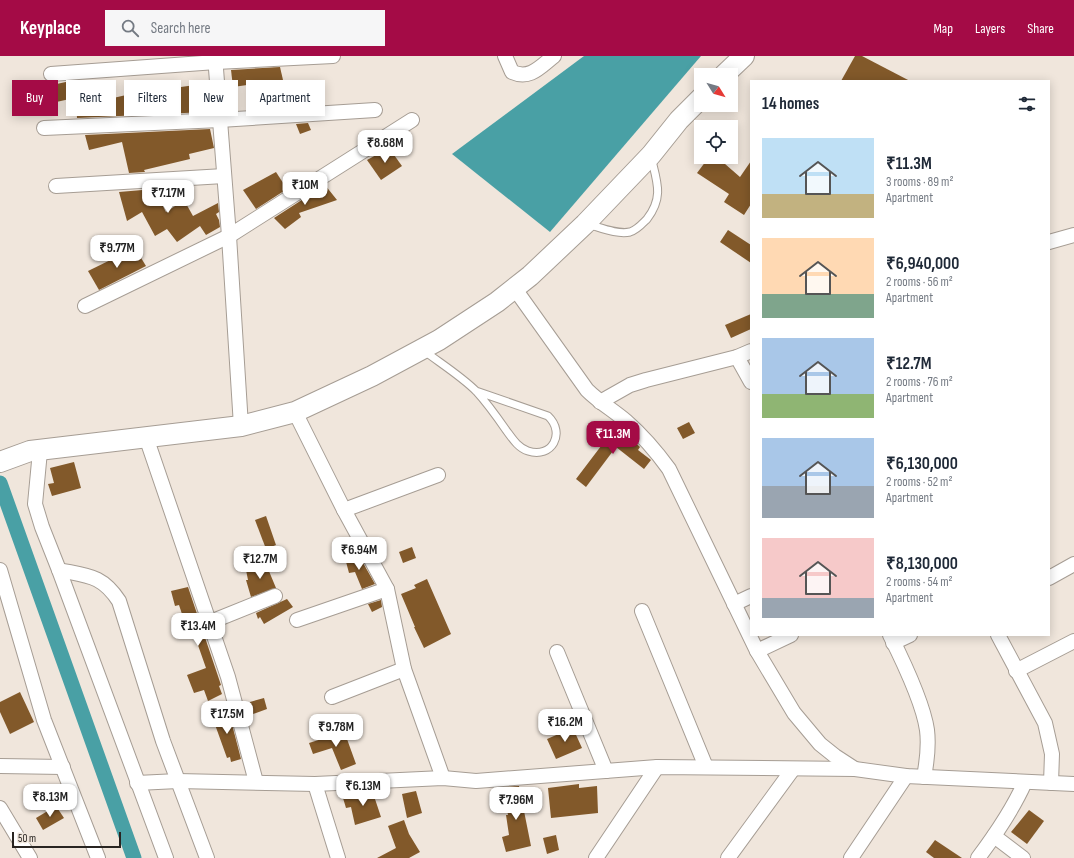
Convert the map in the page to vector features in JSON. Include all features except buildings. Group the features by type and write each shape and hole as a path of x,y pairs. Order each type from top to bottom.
{"main road":[{"path":"731,68 744,56"},
{"path":"0,462 35,451 241,426 295,412 372,376 439,340 515,289 585,224 651,155 679,120 694,105"}],"street":[{"path":"51,74 216,59 333,56"},
{"path":"505,56 512,72 519,76 526,76 534,72 554,56"},
{"path":"216,59 224,176 230,236 241,426"},
{"path":"44,128 220,120 375,110"},
{"path":"85,306 230,236 412,120"},
{"path":"56,186 224,176"},
{"path":"1050,242 1074,235"},
{"path":"515,289 573,371 600,402 626,421 651,445 669,469 757,652 794,713 807,731 820,744 855,769"},
{"path":"600,402 630,385 750,352"},
{"path":"737,357 750,380"},
{"path":"295,412 344,510 387,588 404,669 443,778"},
{"path":"146,437 201,595 208,623 228,677 256,782"},
{"path":"35,451 35,504 42,527 166,858"},
{"path":"344,510 438,476"},
{"path":"1050,577 1074,564"},
{"path":"59,570 90,576 101,581 111,588 119,601 178,781 207,858"},
{"path":"0,571 44,720 98,858"},
{"path":"297,620 387,588"},
{"path":"208,623 275,596"},
{"path":"734,604 750,596"},
{"path":"642,611 706,767"},
{"path":"757,652 789,636"},
{"path":"906,636 892,639 920,705 927,730 928,752 924,777"},
{"path":"998,636 1045,723 1052,754 1051,783"},
{"path":"1016,671 1074,641"},
{"path":"557,652 606,771"},
{"path":"332,697 404,669"},
{"path":"0,766 63,767"},
{"path":"138,783 178,781 315,784 443,778 476,781 657,767 706,767 855,769 906,776 1074,784"},
{"path":"596,858 657,767"},
{"path":"728,858 793,769"},
{"path":"851,858 906,776"},
{"path":"978,858 994,836 1025,782"},
{"path":"315,784 338,858"},
{"path":"0,808 30,858"},
{"path":"994,836 1023,858"}],"lane":[{"path":"585,224 621,232 630,232 641,226 653,211 658,201 659,190 651,155"},
{"path":"422,349 476,391 520,447 536,453 545,451 552,446 556,438 557,429 555,422 548,416 476,391"}],"water":[{"path":"584,56 701,56 550,232 452,154"}],"waterway":[{"path":"0,483 134,858"}]}
